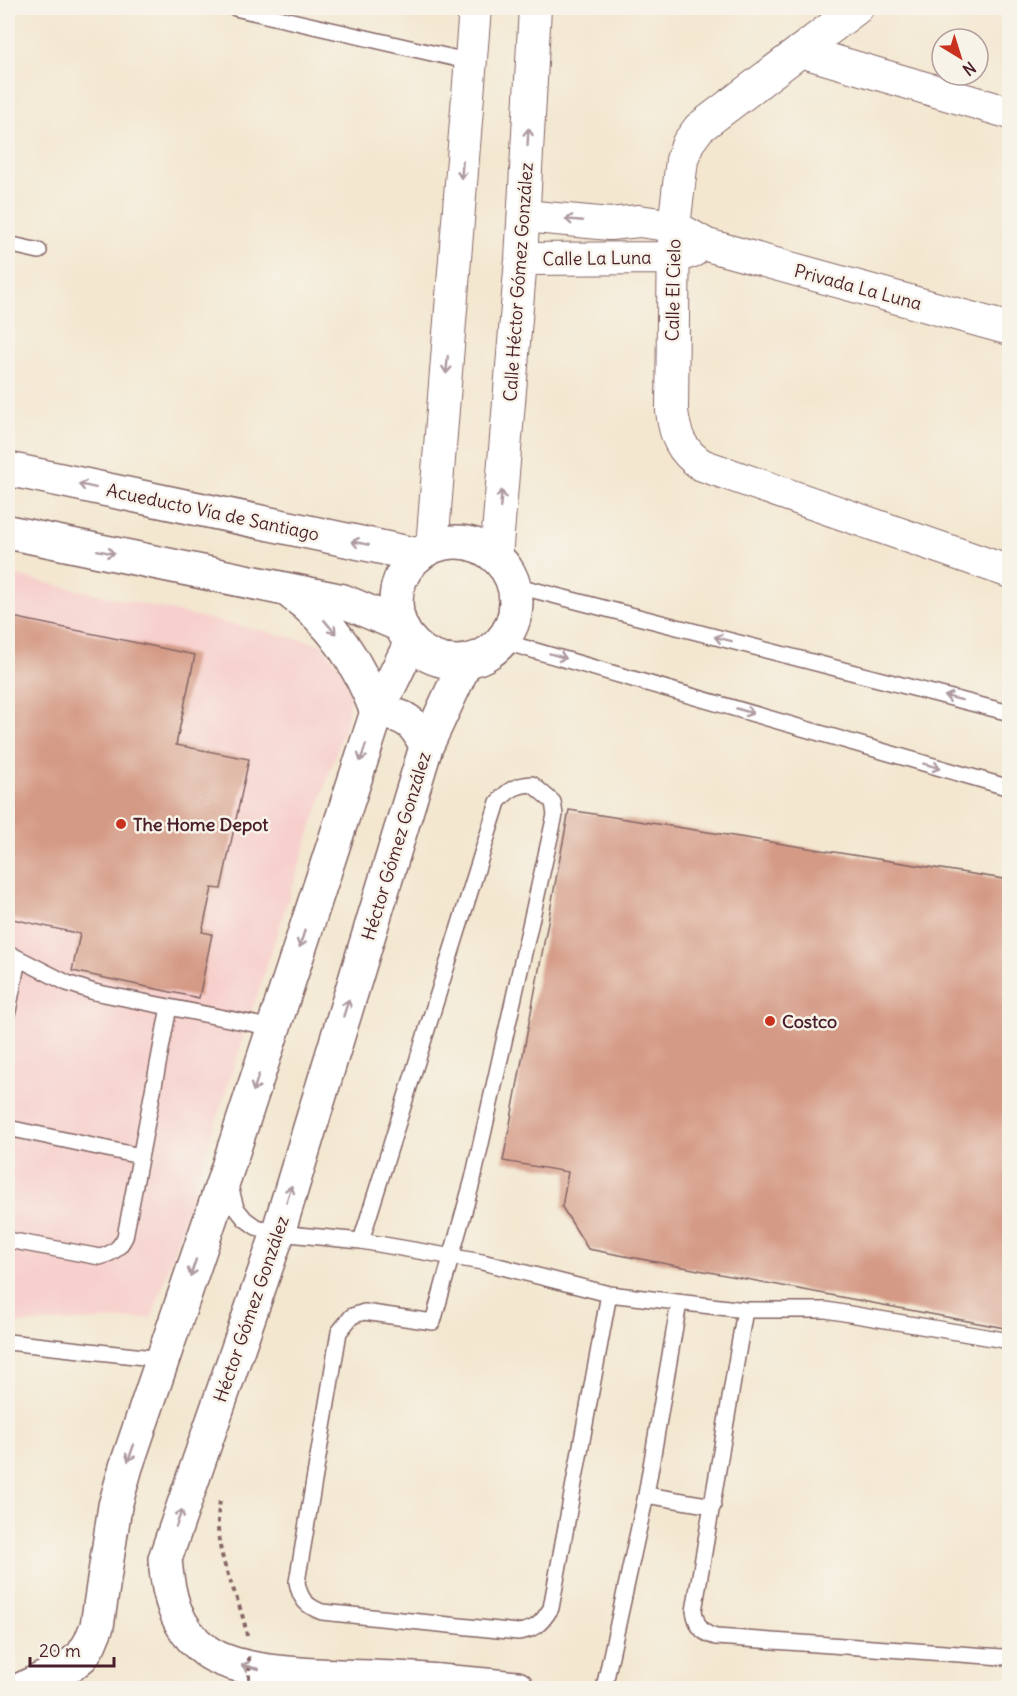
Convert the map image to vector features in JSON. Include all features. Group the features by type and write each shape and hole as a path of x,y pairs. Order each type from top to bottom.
{"main road":[{"name":"Acueducto Vía de Santiago","path":"8,469 425,551"},
{"path":"8,532 343,601 406,633 427,655 446,661 466,661 486,654 501,641 512,624 516,604 514,585 507,570 496,557 477,545 454,542 425,551 405,570 397,587 396,606 406,633 377,712 115,1506 101,1605 93,1635 82,1656 71,1665 24,1689"},
{"path":"286,590 314,609 333,629 362,674 377,712"},
{"name":"Héctor Gómez González","path":"466,661 426,747 278,1233 165,1559 167,1589 174,1613 188,1634 207,1652 226,1661 256,1669 438,1680 517,1689"},
{"path":"377,712 395,713 410,720 419,731 426,747"},
{"path":"363,1689 438,1680"}],"street":[{"path":"425,551 475,8"},
{"name":"Calle Héctor Gómez González","path":"496,557 521,260 535,8"},
{"name":"Calle El Cielo","path":"857,8 699,128 688,143 682,160 674,226 673,258 672,411 679,444 688,456 702,465 1010,572"},
{"path":"800,51 1010,113"},
{"name":"Calle La Luna","path":"524,216 610,224 639,221 674,226"},
{"path":"610,224 611,259"},
{"name":"Privada La Luna","path":"674,226 707,245 1010,329"},
{"path":"673,258 707,245"},
{"name":"Calle La Luna","path":"521,260 673,258"}],"lane":[{"path":"235,8 471,62"},
{"path":"8,244 39,251"},
{"path":"514,585 1010,713"},
{"path":"501,641 1010,788"},
{"path":"361,1240 498,802 507,791 519,785 532,784 553,802 555,815 473,1179 433,1322 364,1312 352,1316 339,1332 297,1582 300,1596 309,1608 322,1612 518,1632 532,1630 543,1621 551,1608 609,1294"},
{"path":"8,1011 13,956 67,983 274,1028"},
{"path":"8,1240 100,1257 111,1254 120,1247 125,1237 169,1007"},
{"path":"8,1128 140,1156"},
{"path":"227,1170 230,1191 240,1213 256,1227 278,1233 361,1240 450,1257 609,1294 745,1310 826,1310 1010,1341"},
{"path":"604,1689 646,1495 679,1303"},
{"path":"745,1310 694,1611 697,1624 705,1634 943,1654 1002,1657 1010,1655"},
{"path":"8,1342 162,1359"},
{"path":"646,1495 713,1506"}],"path":[{"path":"221,1492 218,1534 222,1564 245,1628 249,1654 249,1689"}],"shaded area":[{"path":"8,574 321,644 340,667 351,694 347,719 152,1318 8,1324"}],"building":[{"name":"The Home Depot","path":"8,616 195,655 176,745 249,759 221,889 212,888 202,932 212,934 199,998 72,971 80,934 8,918"},
{"name":"Costco","path":"569,810 1010,880 1010,1329 588,1249 562,1207 568,1172 503,1161"}],"place":[{"name":"The Home Depot","path":"121,824"},
{"name":"Costco","path":"770,1021"}]}
